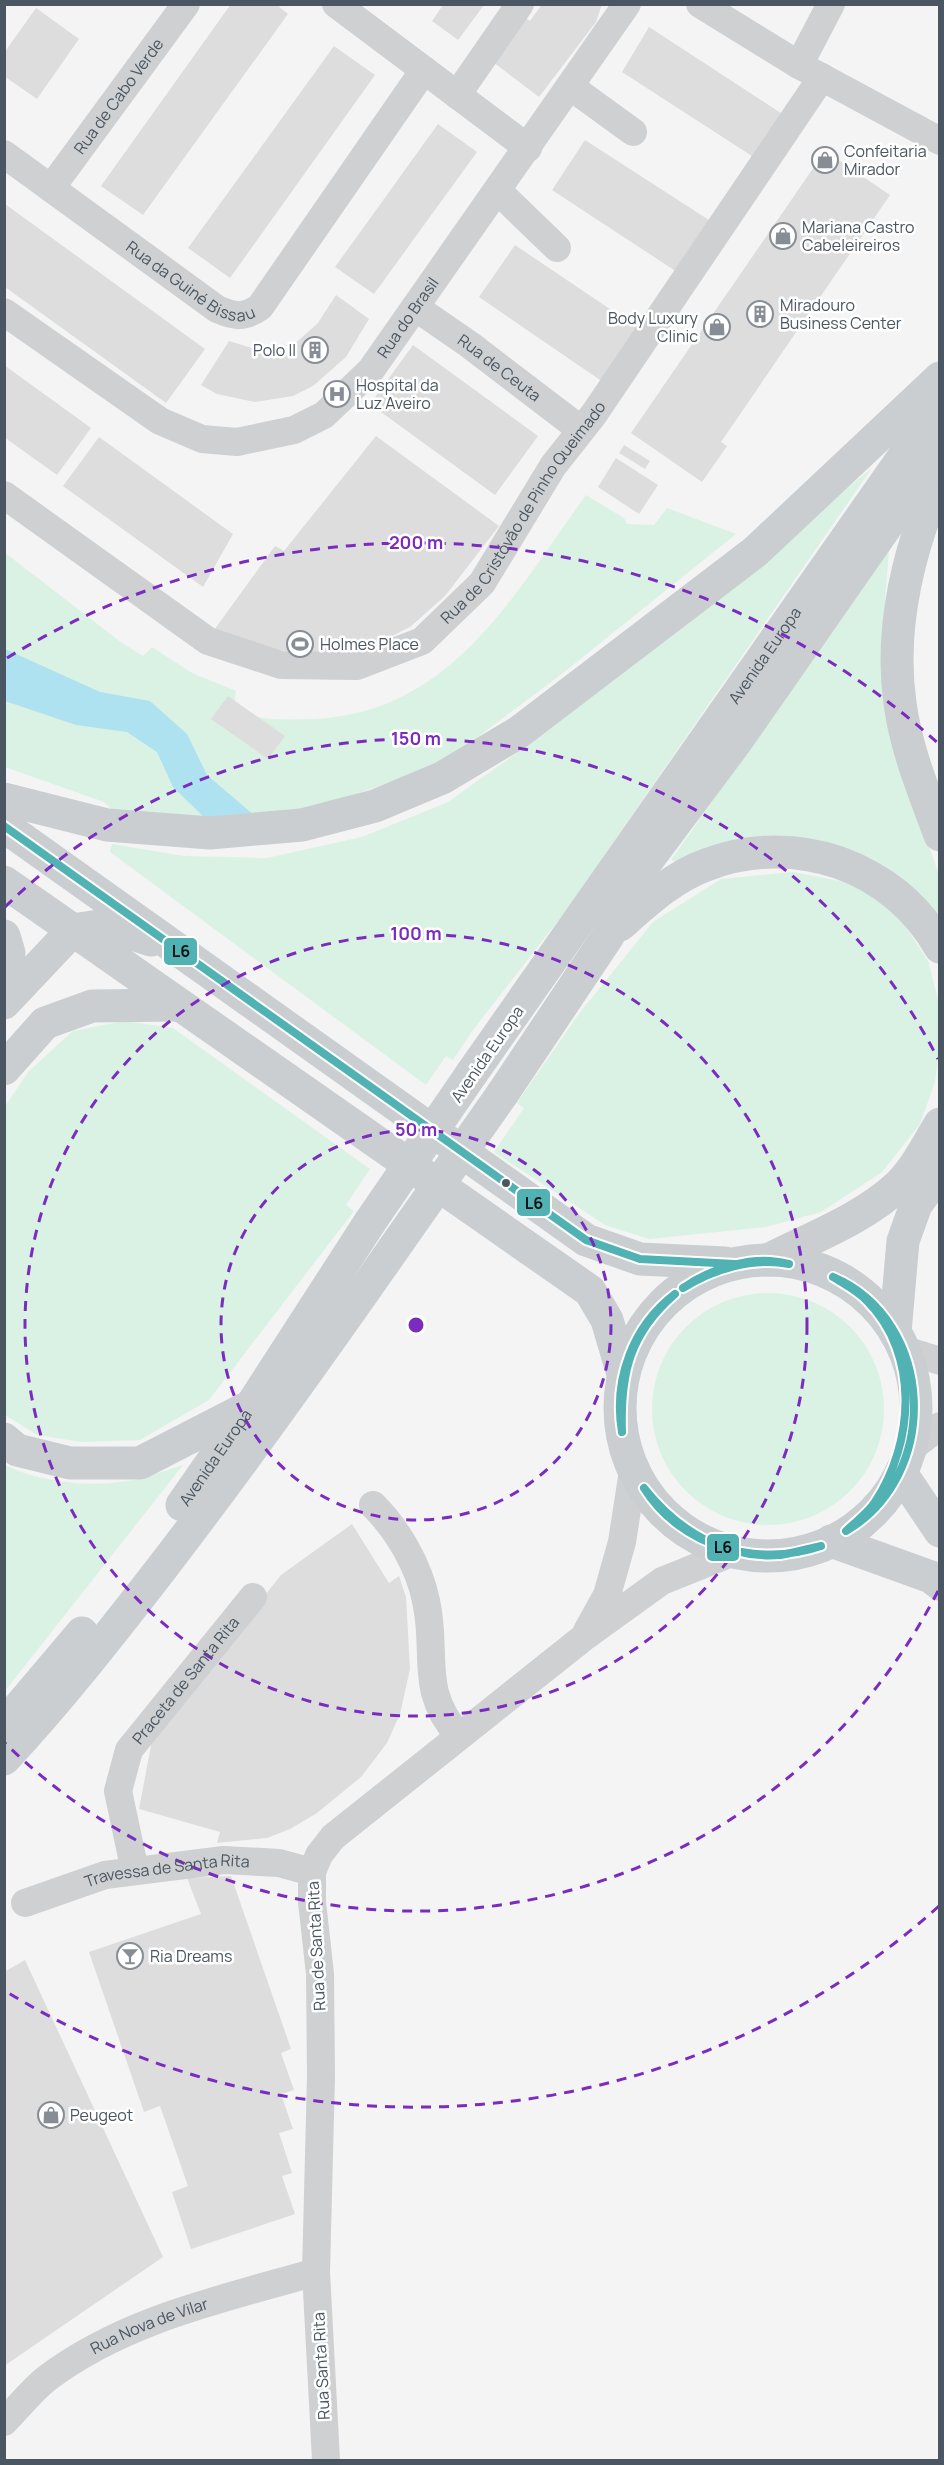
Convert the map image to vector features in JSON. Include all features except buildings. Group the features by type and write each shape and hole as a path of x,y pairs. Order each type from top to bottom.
{"main road":[{"path":"4,799 107,825 210,833 302,825 375,806 442,777 519,732 756,551 939,378"},
{"name":"Avenida Europa","path":"4,1725 95,1617 188,1498 251,1406 370,1222 472,1073 939,405"},
{"name":"Avenida Europa","path":"4,1759 121,1621 298,1386 503,1094 608,936 644,865 735,743 939,448"},
{"path":"939,476 921,519 899,609 897,656 900,704 913,763 939,835"},
{"path":"4,826 586,1240 640,1259 735,1264 768,1260 801,1264 832,1275 861,1293 884,1316 900,1341 913,1378 916,1414 906,1461 883,1501 860,1524 831,1541 800,1552 767,1556 734,1552 702,1541 674,1523 651,1499 633,1471 622,1440 619,1407 623,1374 634,1343 660,1307 676,1292 704,1274 735,1264"},
{"path":"608,936 659,891 705,865 743,855 789,850 847,865 891,888 925,921 939,947"},
{"path":"4,882 590,1291 606,1320 623,1374"},
{"path":"4,1002 73,930 105,925 176,948"},
{"path":"4,936 9,953 4,1002"},
{"path":"4,1069 45,1023 92,1006 178,1005"},
{"path":"768,1260 870,1207 900,1184 923,1153 939,1124"},
{"path":"900,1341 903,1241 916,1205 939,1171"},
{"path":"4,1439 17,1450 70,1463 140,1463 251,1406"},
{"path":"906,1461 939,1530"},
{"path":"831,1541 931,1577 939,1584"}],"street":[{"name":"Rua de Cabo Verde","path":"51,188 186,4"},
{"path":"336,4 528,148"},
{"path":"457,95 520,4"},
{"name":"Rua do Brasil","path":"4,312 160,421 202,439 237,442 294,430 324,415 371,370 627,4"},
{"path":"700,4 811,71 939,141"},
{"name":"Rua de Cristóvão de Pinho Queimado","path":"4,495 208,641 281,665 357,666 422,641 482,583 553,466 734,209 811,71 831,4"},
{"name":"Rua da Guiné Bissau","path":"4,154 217,309 236,317 250,314 260,307 424,70"},
{"path":"571,87 633,132"},
{"path":"498,191 557,248"},
{"name":"Rua de Ceuta","path":"415,307 470,345 580,429"},
{"path":"900,1341 939,1361"},
{"path":"906,1461 939,1426"},
{"name":"Rua de Santa Rita","path":"583,1638 606,1595 622,1542 633,1471"},
{"path":"373,1505 387,1519 409,1555 426,1600 431,1677 444,1719 459,1736"},
{"name":"Rua de Santa Rita","path":"316,2272 321,2076 320,1974 312,1902 312,1872 318,1855 333,1837 583,1638 662,1581 734,1552"},
{"name":"Praceta de Santa Rita","path":"135,1871 118,1791 129,1750 253,1597"},
{"name":"Travessa de Santa Rita","path":"25,1903 105,1875 224,1860 279,1863 312,1872"},
{"name":"Rua Nova de Vilar","path":"4,2422 45,2380 104,2342 163,2317 316,2272"},
{"name":"Rua Santa Rita","path":"316,2272 327,2460"}],"green space":[{"path":"872,468 567,909 473,1030 453,1060 446,1056 426,1085 110,852 112,844 183,856 267,858 362,837 448,802 553,727"},
{"path":"586,495 624,518 627,524 654,525 667,508 736,534 563,673 455,754 419,772 301,813 236,817 119,816 104,802 5,767 4,552 122,643 143,656 152,647 192,673 236,691 233,709 262,718 314,719 362,712 405,695 442,672 475,642 505,608"},
{"path":"889,550 881,653 922,826 939,875 939,922 913,891 882,864 849,849 830,844 790,837 753,837 720,845 675,862 671,860"},
{"path":"793,872 860,885 901,919 928,961 939,1003 940,1045 935,1082 920,1124 882,1172 821,1212 766,1227 649,1239 605,1225 494,1152 524,1108 517,1103 578,1015 653,922 721,879"},
{"path":"124,1021 173,1028 370,1169 346,1205 354,1211 209,1400 140,1440 81,1442 37,1435 5,1415 5,1106 29,1071 73,1031"},
{"path":"757,1293 779,1293 802,1298 823,1307 842,1319 858,1335 879,1375 884,1409 882,1432 870,1464 858,1483 842,1499 802,1520 779,1525 757,1525 734,1520 713,1511 694,1499 678,1483 657,1443 652,1420 652,1398 657,1375 666,1354 678,1335 694,1319 734,1298"},
{"path":"5,1465 51,1480 101,1484 139,1479 183,1465 5,1691"}],"water":[{"path":"5,649 100,692 150,701 187,734 207,775 255,816 206,819 173,787 157,752 127,732 76,725 5,701"}],"transit line":[{"name":"L6","path":"4,826 586,1240 640,1259 735,1264"},
{"name":"L6","path":"683,1288 707,1274 733,1265 761,1261 789,1264"},
{"name":"L6","path":"683,1288 707,1275 734,1266 761,1262 789,1264"},
{"name":"L6","path":"833,1277 867,1298 892,1328 907,1362 914,1400 911,1438 899,1474 877,1506 846,1531"},
{"name":"L6","path":"833,1277 863,1297 884,1322 896,1346 903,1372 906,1399 904,1426 898,1453 888,1479 872,1506 846,1531"},
{"name":"L6","path":"622,1432 621,1393 629,1355 648,1322 675,1294"},
{"name":"L6","path":"622,1432 623,1391 631,1356 647,1324 675,1294"},
{"name":"L6","path":"644,1488 671,1517 703,1539 721,1547 759,1555 780,1555 821,1546"},
{"name":"L6","path":"644,1488 678,1525 699,1538 722,1547 747,1553 772,1555 821,1546"}],"place":[{"name":"Confeitaria Mirador","path":"825,160"},
{"name":"Mariana Castro Cabeleireiros","path":"783,236"},
{"name":"Miradouro Business Center","path":"760,314"},
{"name":"Body Luxury Clinic","path":"717,327"},
{"name":"Polo II","path":"315,350"},
{"name":"Hospital da Luz Aveiro","path":"337,394"},
{"name":"Holmes Place","path":"300,644"},
{"name":"Ria Dreams","path":"130,1956"},
{"name":"Peugeot","path":"51,2115"}]}
